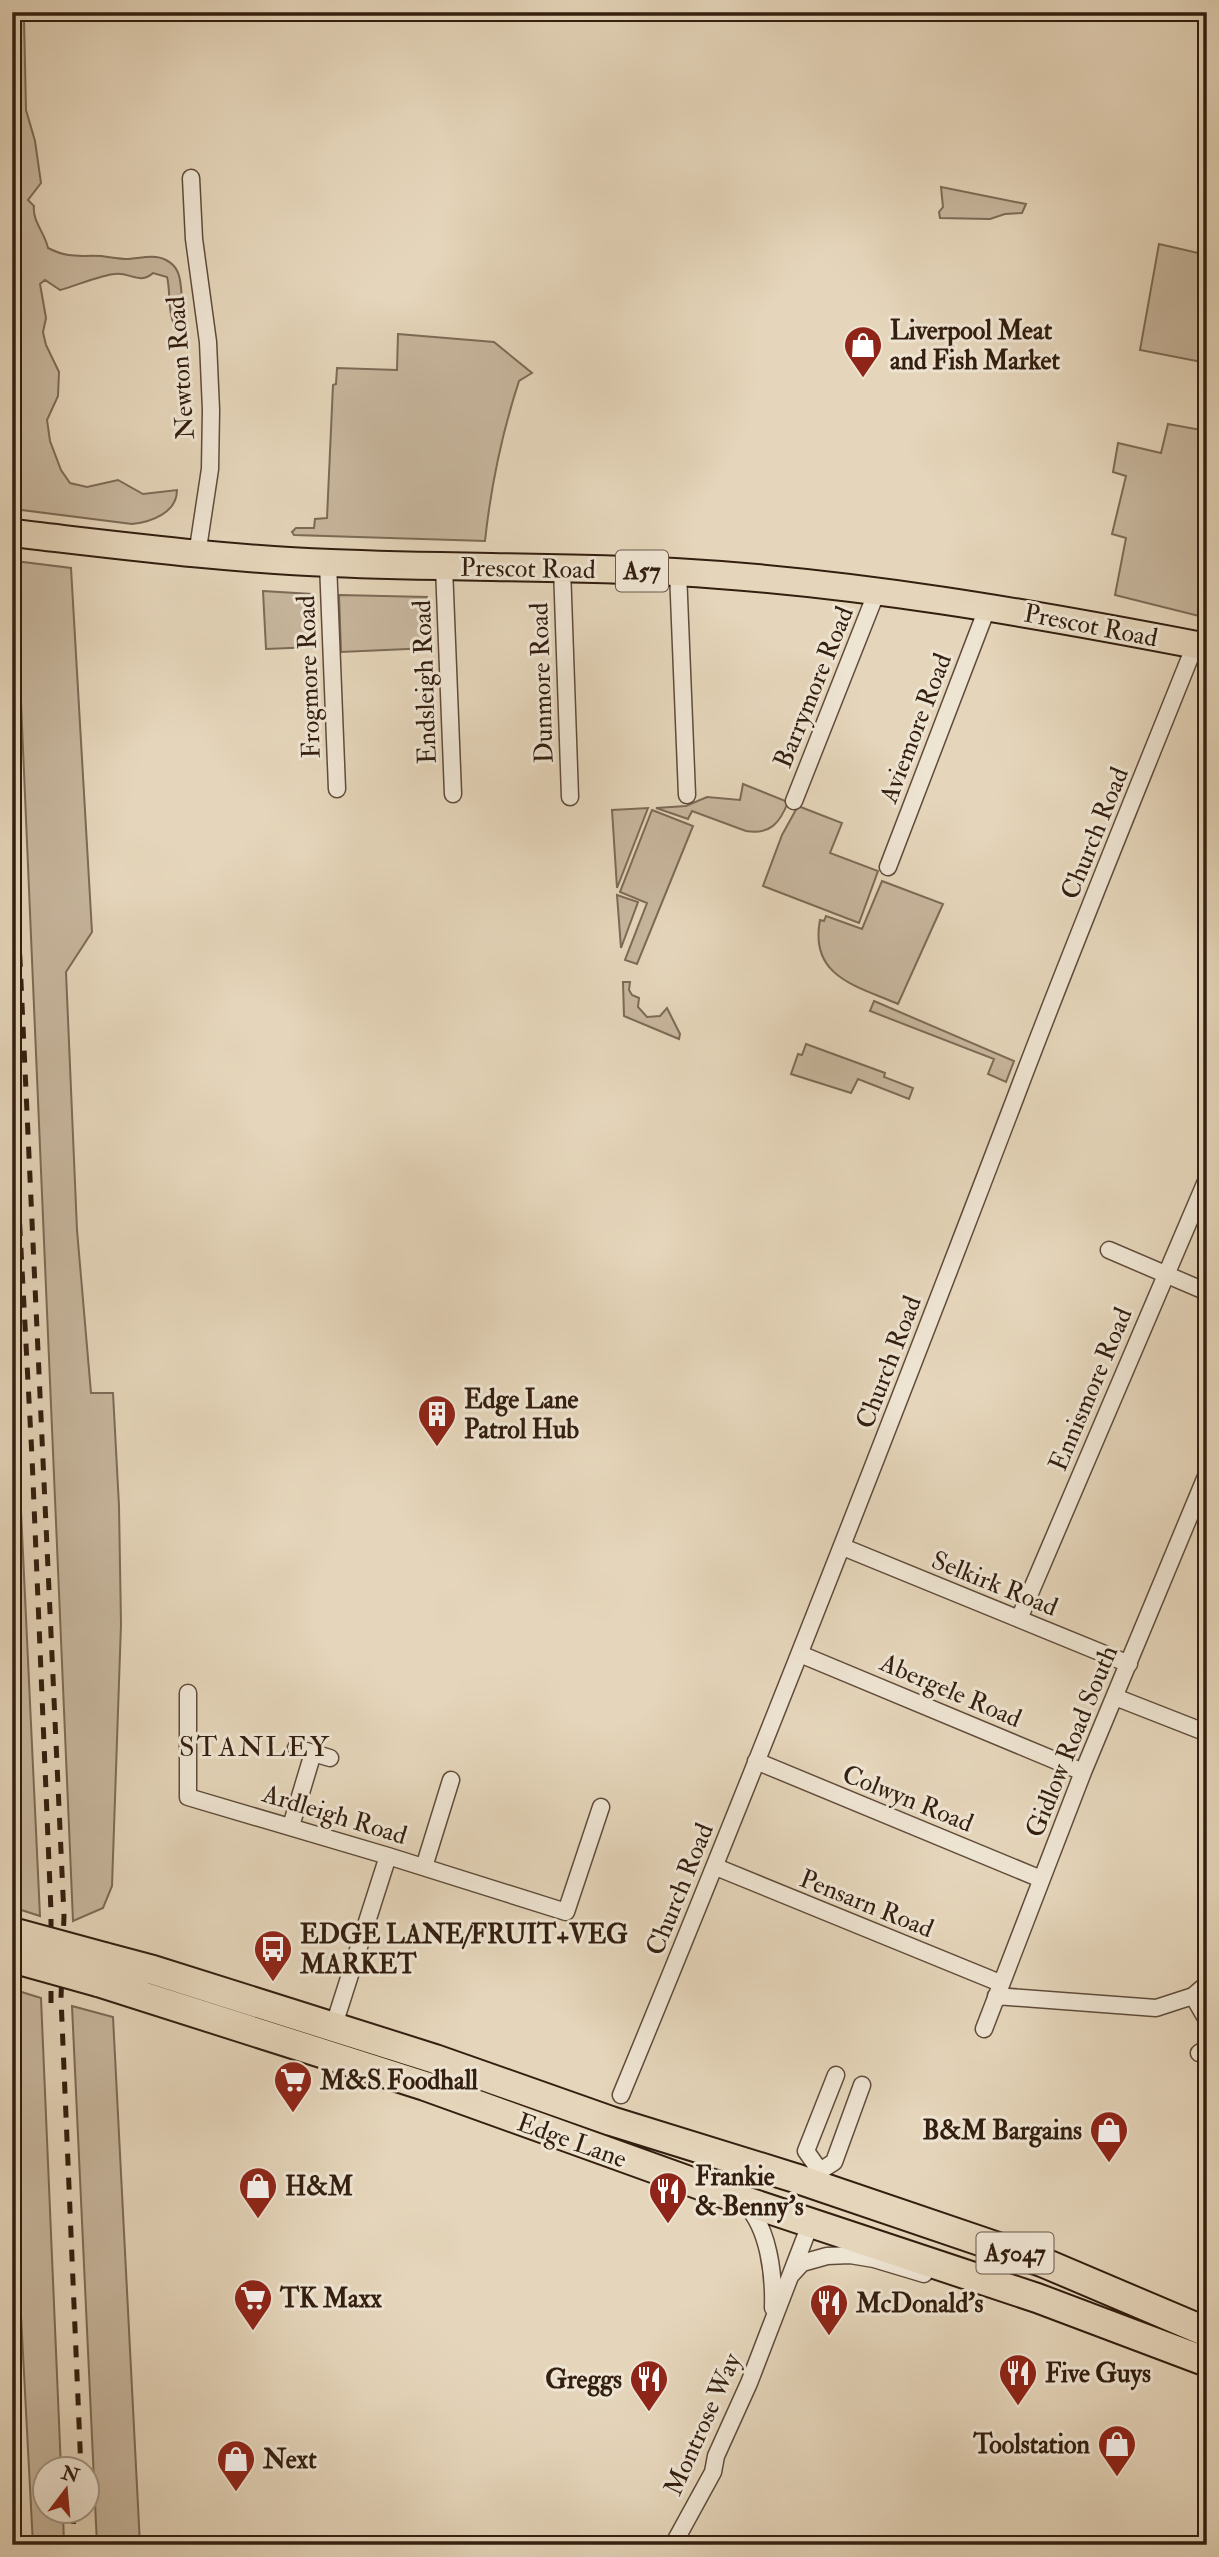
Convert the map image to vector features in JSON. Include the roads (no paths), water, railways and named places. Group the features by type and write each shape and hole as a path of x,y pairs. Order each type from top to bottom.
{"highway":[{"name":"Edge Lane","path":"12,1932 101,1969 413,2082 739,2199 958,2270 1207,2362"},
{"name":"Edge Lane","path":"12,1958 101,1969 153,1970 435,2059 611,2121 819,2179 1042,2262 1207,2334"},
{"path":"811,2222 819,2179"}],"main road":[{"name":"Prescot Road","path":"12,533 197,555 328,563 678,572 877,591 988,606 1201,646"}],"street":[{"name":"Newton Road","path":"191,178 194,239 208,342 211,410 210,469 197,555"},
{"name":"Frogmore Road","path":"328,563 337,789"},
{"name":"Endsleigh Road","path":"444,567 453,794"},
{"name":"Dunmore Road","path":"562,568 570,797"},
{"path":"678,572 687,795"},
{"name":"Barrymore Road","path":"794,800 877,591"},
{"name":"Aviemore Road","path":"888,867 988,606"},
{"name":"Church Road","path":"621,2095 716,1867 843,1547 1016,1095 1201,646"},
{"name":"Ennismore Road","path":"1019,1619 1207,1179"},
{"path":"1109,1250 1207,1292"},
{"name":"Gidlow Road South","path":"984,2029 1083,1772 1207,1474"},
{"name":"Selkirk Road","path":"843,1547 1129,1664"},
{"name":"Abergele Road","path":"800,1654 1083,1772"},
{"name":"Ardleigh Road","path":"188,1693 188,1797 291,1826 566,1912 601,1807"},
{"path":"1115,1697 1207,1733"},
{"path":"296,1748 330,1758"},
{"path":"291,1826 313,1753"},
{"name":"Colwyn Road","path":"756,1761 1041,1879"},
{"path":"424,1867 451,1780"},
{"path":"333,2028 388,1856"},
{"name":"Pensarn Road","path":"716,1867 998,1990 1156,2008 1193,1996"},
{"path":"1207,1984 1193,1996 1207,2020"},
{"path":"836,2075 806,2151 819,2179 834,2162 862,2085"},
{"name":"Montrose Way","path":"739,2199 755,2214 767,2245 773,2290 772,2321"},
{"name":"Montrose Way","path":"673,2545 713,2472 716,2456 749,2383 811,2222"},
{"path":"791,2275 802,2263 827,2256 850,2255 874,2259 922,2274 958,2270"}],"railway":[{"path":"12,787 64,1916 61,1998 80,2456"},
{"path":"12,1080 32,1457 51,1911 51,2010"},
{"path":"73,2526 74,2545"}],"place":[{"name":"Liverpool Meat and Fish Market","path":"863,379"},
{"name":"Edge Lane Patrol Hub","path":"437,1448"},
{"name":"EDGE LANE/FRUIT+VEG MARKET","path":"273,1983"},
{"name":"M&S Foodhall","path":"293,2114"},
{"name":"B&M Bargains","path":"1109,2164"},
{"name":"H&M","path":"258,2220"},
{"name":"Frankie & Benny's","path":"668,2225"},
{"name":"TK Maxx","path":"253,2332"},
{"name":"McDonald's","path":"829,2337"},
{"name":"Five Guys","path":"1018,2407"},
{"name":"Greggs","path":"649,2413"},
{"name":"Toolstation","path":"1117,2478"},
{"name":"Next","path":"236,2493"}],"district":[{"name":"STANLEY","path":"255,1746"}]}
